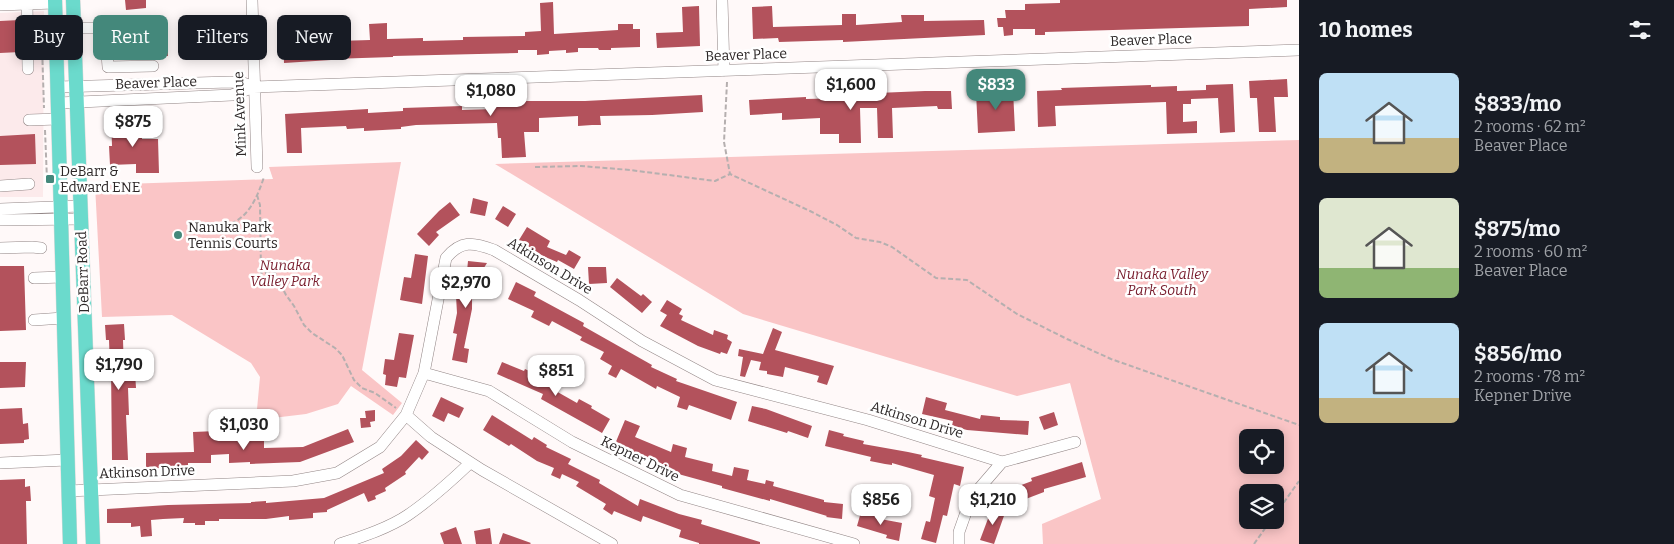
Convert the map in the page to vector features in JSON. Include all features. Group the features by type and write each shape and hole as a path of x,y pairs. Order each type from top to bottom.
{"main road":[{"name":"DeBarr Road","path":"73,0 74,15"},
{"name":"DeBarr Road","path":"50,2 58,103 51,119 61,214 70,544"},
{"name":"DeBarr Road","path":"75,60 93,544"}],"street":[{"name":"Mink Avenue","path":"252,0 258,167"},
{"path":"722,0 724,70"},
{"path":"0,5 50,2"},
{"path":"27,4 28,69"},
{"path":"83,28 105,28 108,67 153,66"},
{"name":"Beaver Place","path":"58,103 232,95 254,87 1299,50"},
{"name":"Beaver Place","path":"57,87 230,82 243,83 254,87"},
{"path":"29,120 51,119"},
{"path":"0,186 29,184"},
{"path":"0,209 61,214"},
{"path":"0,220 81,213"},
{"name":"Atkinson Drive","path":"68,490 293,481 337,473 380,447 406,415 424,373 446,258 454,249 468,244 479,244 494,250 579,300 642,341 715,380 868,420 1002,462"},
{"path":"0,248 40,248"},
{"path":"34,278 62,277"},
{"path":"34,320 63,318"},
{"name":"Kepner Drive","path":"424,373 489,391 572,442 680,495 854,544"},
{"path":"406,415 431,437 470,463 612,544"},
{"path":"959,544 959,532 971,498 1002,462 1074,442"},
{"path":"0,463 67,460"},
{"path":"340,544 366,535 406,517 443,488 470,463"}],"path":[{"path":"46,180 51,119 50,2"},
{"path":"724,70 727,83 724,142 730,174"},
{"path":"535,167 581,166 715,181 730,174 810,211 856,238 880,242 892,247 936,278 968,280 1017,314 1111,359 1299,425"},
{"path":"209,228 229,226 239,220 250,209 264,177 264,167 258,167"},
{"path":"257,195 260,205 261,273 275,273 304,325 342,355 354,380 362,388 375,394 406,415"},
{"path":"1284,502 1299,481"},
{"path":"1254,544 1265,529"}],"shaded area":[{"path":"44,11 44,15 15,15 15,60 44,60 43,197 0,197 0,13"}],"green space":[{"name":"Nunaka Valley Park South","path":"1299,140 1299,544 1043,544 1042,524 1101,499 1070,383 1017,396 743,314 495,164"},
{"name":"Nunaka Valley Park","path":"401,162 362,370 402,403 393,415 351,386 338,404 306,414 256,420 260,377 251,363 172,315 102,317 95,185 273,179 269,167"}],"building":[{"path":"125,0 146,0 146,8 126,10"},
{"path":"1060,0 1287,0 1287,7 1249,9 1249,26 1045,32 1045,35 1035,35 1035,29 1013,29 1013,35 1004,36 1003,27 998,27 997,18 1006,18 1005,10 1025,10 1025,4 1060,3"},
{"path":"553,2 554,34 618,30 618,24 633,24 633,29 640,29 640,47 611,48 611,50 578,48 578,52 566,53 566,50 549,51 549,54 537,55 537,50 518,50 518,53 351,58 351,41 370,40 369,24 387,23 387,39 423,38 423,41 463,40 463,37 525,36 525,32 541,31 540,3"},
{"path":"699,6 700,46 657,48 656,33 683,32 682,7"},
{"path":"772,6 773,27 842,25 842,14 856,14 856,25 902,22 901,15 924,15 924,21 984,20 985,35 843,42 843,40 779,42 778,38 753,39 752,7"},
{"path":"15,20 15,52 0,53 0,21"},
{"path":"284,60 331,60 284,63"},
{"path":"1287,79 1288,97 1274,97 1276,132 1259,132 1257,98 1250,98 1249,81"},
{"path":"1233,84 1235,132 1220,133 1218,98 1191,99 1191,104 1183,104 1183,122 1197,121 1197,133 1167,134 1166,102 1055,106 1056,126 1038,127 1037,91 1062,90 1061,88 1151,85 1151,87 1177,86 1177,91 1206,90 1206,85"},
{"path":"1013,90 1015,131 978,133 976,92"},
{"path":"951,91 952,109 938,109 937,106 892,108 893,138 878,138 877,108 860,108 861,143 839,143 839,134 820,134 820,118 782,120 782,113 750,115 749,100 806,97 806,99 844,98 844,96 877,95 877,93"},
{"path":"517,93 517,101 585,101 702,95 703,112 600,116 601,125 578,126 578,116 539,118 539,132 524,132 526,157 502,158 501,138 498,138 497,123 416,125 401,127 401,129 364,131 364,128 347,129 346,126 301,128 302,153 287,153 285,114 368,109 368,113 403,111 403,108 462,106 462,110 495,109 494,94"},
{"path":"124,114 124,129 142,129 142,139 158,139 159,173 136,173 136,164 110,165 109,146 112,146 111,115"},
{"path":"35,134 36,164 0,165 0,136"},
{"path":"473,198 488,202 485,216 470,213"},
{"path":"450,202 460,215 436,232 439,235 429,246 417,234"},
{"path":"503,206 516,214 508,227 495,219"},
{"path":"527,227 550,241 547,247 566,255 569,250 581,257 574,269 558,260 557,262 543,256 519,240"},
{"path":"415,254 428,256 422,304 400,300 404,277 411,278"},
{"path":"468,261 487,263 477,279 483,283 482,290 472,289 472,309 464,348 469,349 467,363 452,360 457,334 453,333 457,313 456,296 461,296 462,281 466,281"},
{"path":"0,266 24,266 26,330 0,331"},
{"path":"588,267 606,267 607,283 589,284"},
{"path":"617,278 641,296 643,294 652,302 642,313 610,287"},
{"path":"516,282 536,292 534,296 584,323 583,326 652,365 651,367 677,379 676,381 737,402 731,420 689,405 687,410 677,407 680,397 657,386 656,389 621,369 616,378 608,374 612,366 600,359 604,352 580,340 582,337 552,321 549,326 531,317 534,311 508,299"},
{"path":"667,300 682,309 679,314 683,316 681,320 713,335 714,330 728,335 727,339 732,342 727,354 721,352 720,354 698,346 660,326 667,315 660,311"},
{"path":"124,324 124,372 135,372 136,388 128,388 129,415 126,415 128,460 112,460 111,367 109,340 106,340 105,325"},
{"path":"773,328 782,332 775,350 834,366 827,385 817,382 819,376 785,367 783,377 767,374 767,371 759,370 761,362 751,360 745,377 740,376 743,357 738,356 739,349 763,354"},
{"path":"399,333 414,335 406,378 399,377 397,387 385,385 386,375 383,374 385,359 394,360"},
{"path":"0,362 26,362 25,387 0,388"},
{"path":"502,362 538,375 537,377 556,387 554,390 577,403 579,399 592,406 591,408 610,419 602,433 541,399 543,394 497,374"},
{"path":"441,397 464,408 459,418 448,413 444,422 432,416"},
{"path":"926,397 947,403 945,410 980,419 981,415 1000,417 1000,420 1029,421 1028,435 967,430 952,426 953,421 922,414"},
{"path":"752,406 766,409 812,426 808,438 748,421"},
{"path":"22,408 23,424 28,423 29,439 24,440 24,443 0,444 0,409"},
{"path":"375,410 375,421 370,422 371,427 361,428 360,418 366,418 365,411"},
{"path":"1054,412 1058,425 1044,430 1039,417"},
{"path":"492,415 532,440 534,437 547,445 546,447 571,459 568,464 600,480 599,483 638,506 640,499 679,514 702,520 701,524 760,542 760,544 699,544 679,537 681,530 643,516 641,522 614,511 612,515 603,509 606,504 576,486 579,482 562,474 560,479 551,475 554,468 537,461 511,444 509,446 483,430"},
{"path":"625,420 640,426 635,437 671,452 673,444 687,448 685,457 713,464 712,471 732,476 734,467 749,470 747,480 765,484 766,480 774,482 773,486 824,500 824,502 843,504 842,519 826,517 770,499 770,501 722,488 722,486 671,472 672,469 667,466 615,444"},
{"path":"348,429 354,442 300,462 229,463 229,454 211,455 211,463 188,463 188,466 146,469 146,453 194,452 193,432 217,431 217,439 264,440 264,448 303,447"},
{"path":"829,430 844,434 843,436 864,441 863,444 922,455 921,457 964,467 960,486 954,484 947,516 943,515 936,543 921,539 926,521 930,522 935,498 929,496 934,475 892,463 892,465 870,461 871,457 825,446"},
{"path":"416,440 429,452 422,460 419,457 405,472 406,474 385,488 386,491 375,496 376,499 368,502 364,493 327,510 327,512 313,513 313,518 289,520 289,516 266,519 219,519 219,521 205,521 205,525 183,523 184,518 151,520 152,536 141,537 140,526 131,527 131,523 107,523 107,509 266,501 266,503 324,498 384,473 382,469 401,456"},
{"path":"1082,462 1086,477 1044,489 1044,492 1010,505 1005,491 1032,481 1031,478"},
{"path":"25,479 25,487 30,486 31,501 26,501 27,544 0,544 0,480"},
{"path":"992,508 1005,513 994,544 980,540"},
{"path":"861,512 876,516 875,518 902,523 899,541 886,538 887,535 857,526"},
{"path":"456,527 462,544 444,544 440,533"},
{"path":"490,528 492,544 476,544 474,531"},
{"path":"503,533 531,543 499,544"}],"place":[{"name":"DeBarr & Edward ENE","path":"50,179"},
{"name":"Nanuka Park Tennis Courts","path":"178,235"}]}
